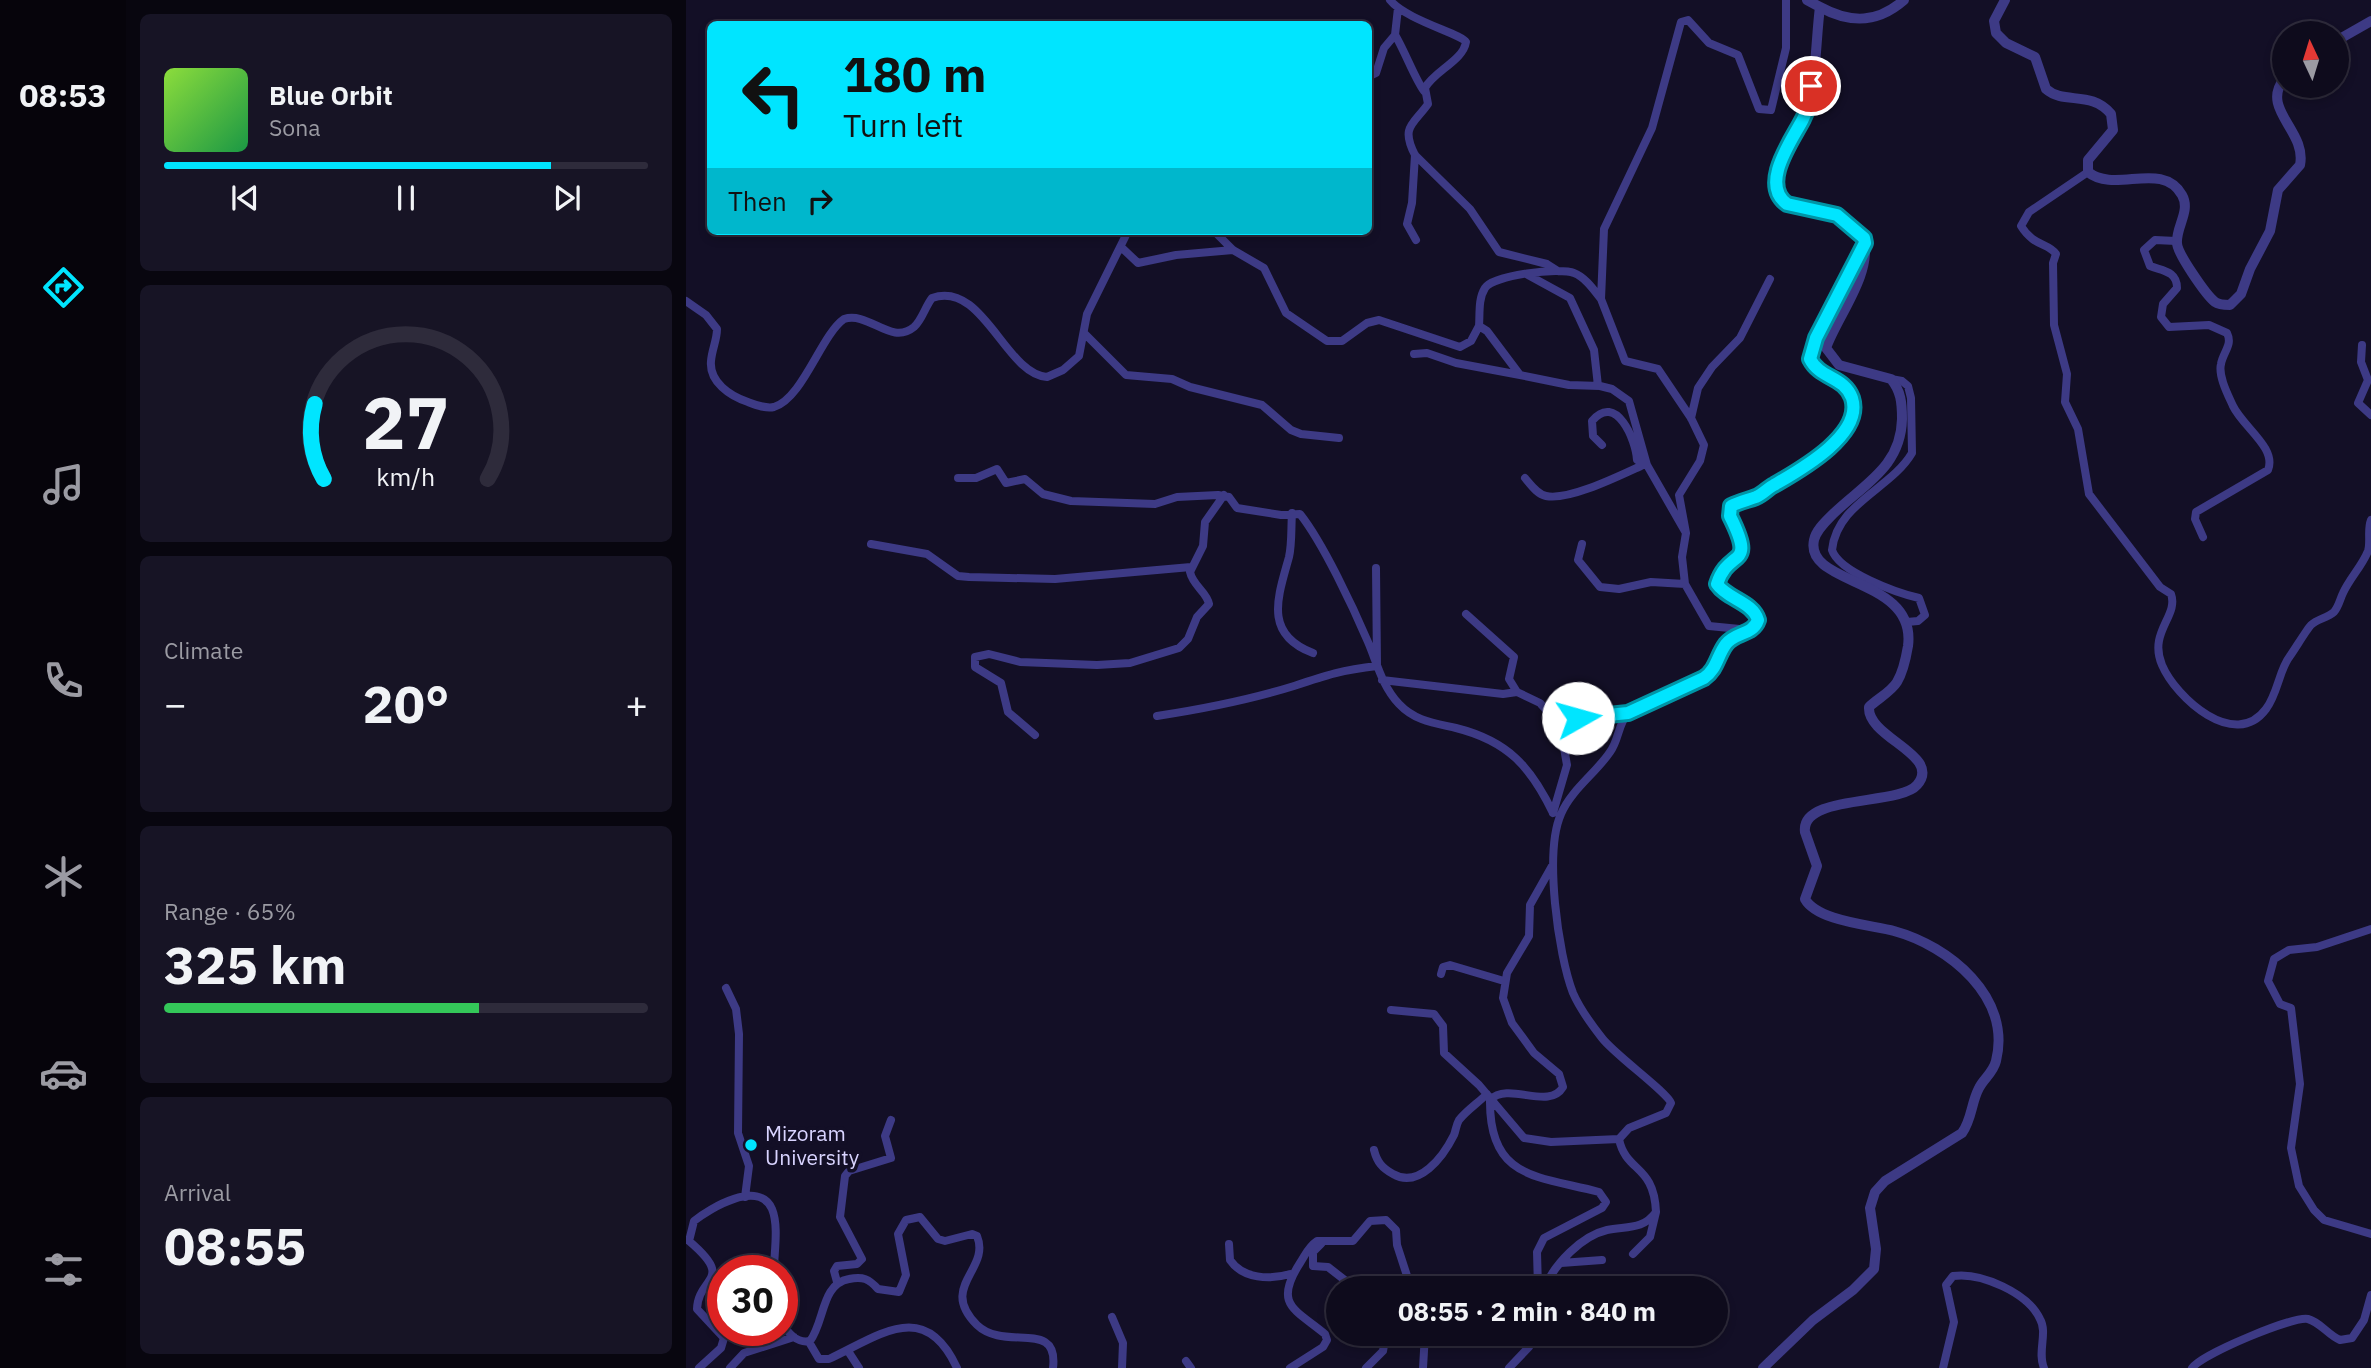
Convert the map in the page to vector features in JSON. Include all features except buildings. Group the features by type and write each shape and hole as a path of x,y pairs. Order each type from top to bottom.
{"street":[{"path":"1390,0 1398,8 1432,28 1461,35 1466,42 1461,53 1429,80 1425,92"},
{"path":"1601,299 1606,221 1632,175 1653,128 1679,25 1688,20 1709,43 1738,55 1759,109 1771,110 1785,55 1786,0"},
{"path":"1807,0 1821,4 1842,17 1866,20 1884,15 1904,0"},
{"path":"2005,0 1994,21 1996,33 2006,43 2035,57 2046,89 2058,95 2094,100 2111,114 2113,130 2088,160 2088,172"},
{"path":"1821,4 1809,105 1785,150 1778,173 1779,192 1783,201 1794,206 1821,209 1843,218 1860,234 1865,243 1858,277 1826,348 1839,365 1902,381 1910,392 1912,453 1858,502 1840,526 1832,550 1836,558 1861,575 1919,598 1925,615 1918,621 1907,622"},
{"path":"1372,75 1376,73 1384,48 1395,35 1398,8"},
{"path":"2349,34 2371,21"},
{"path":"1395,35 1411,62 1417,83 1425,92 1428,104 1412,118 1409,127 1410,146 1415,155 1470,209 1499,252 1547,264 1558,271"},
{"path":"2088,172 2097,177 2170,181 2185,201 2176,241 2181,256 2214,302 2226,305 2234,303 2270,231 2278,190 2300,164 2299,141 2276,103 2276,98"},
{"path":"1415,155 1412,203 1407,224 1416,240"},
{"path":"2088,172 2029,212 2021,226 2033,243 2052,248 2056,254 2053,263 2054,325 2067,374 2065,402 2078,429 2089,494 2160,586 2171,594 2171,613 2160,631 2160,656 2168,675 2195,705 2216,721 2239,726 2249,724 2265,711 2276,693 2289,657 2303,640 2310,625 2337,608 2367,554 2371,520"},
{"path":"686,301 706,315 717,328 711,362 719,384 730,395 770,408 785,399 819,358 830,335 844,319 865,319 891,333 905,333 917,324 932,298 943,294 960,297 1003,340 1025,370 1039,376 1055,376 1079,356 1087,314 1126,235"},
{"path":"1218,235 1233,250 1264,268 1286,313 1330,343 1342,341 1367,323 1379,320 1460,347 1471,341 1479,326 1481,298 1492,281 1558,271 1575,273 1601,299 1625,361 1658,369 1703,439 1704,449 1679,495 1686,533 1682,557 1685,584 1709,626 1750,630"},
{"path":"2176,241 2155,240 2144,250 2150,266 2171,272 2177,282 2177,288 2163,304 2161,317 2169,327 2209,326 2227,333 2230,340 2220,365 2223,380 2238,416 2267,447 2270,458 2268,470 2196,512 2195,519 2203,537"},
{"path":"1552,723 1628,713 1704,678 1713,670 1729,640 1757,624 1754,611 1723,591 1717,584 1741,551 1740,532 1729,511 1735,504 1755,497 1800,472 1846,428 1853,405 1849,392 1836,378 1819,372 1810,359 1816,338 1865,243"},
{"path":"1121,247 1138,263 1176,255 1233,250"},
{"path":"1528,275 1570,298 1594,350 1598,386"},
{"path":"1691,418 1698,388 1712,367 1740,338 1770,279"},
{"path":"1479,326 1487,331 1520,375"},
{"path":"1084,333 1126,375 1171,379 1190,387 1262,405 1291,430 1300,434 1339,438"},
{"path":"2362,345 2361,362 2368,380 2358,403 2371,415"},
{"path":"1415,354 1427,353 1456,362 1569,385 1612,389 1629,401 1645,465 1686,533"},
{"path":"1763,1368 1824,1311 1869,1276 1876,1261 1870,1209 1875,1192 1885,1181 1962,1133 1969,1123 1978,1090 1997,1059 1997,1032 1993,1012 1972,976 1909,936 1817,911 1805,899 1817,866 1805,832 1810,816 1833,806 1906,793 1916,786 1921,778 1921,767 1914,755 1877,728 1868,713 1869,707 1894,687 1900,674 1907,651 1907,622 1893,602 1821,562 1813,546 1816,534 1827,520 1897,452 1901,437 1901,405 1899,391 1891,379"},
{"path":"1602,445 1593,436 1591,424 1598,415 1611,412 1628,425 1637,460 1645,465"},
{"path":"1525,478 1535,489 1550,496 1600,484 1645,465"},
{"path":"958,478 976,478 997,469 1006,483 1024,479 1043,494 1071,501 1146,504 1177,497 1224,495 1237,508 1282,515 1300,514 1350,604 1388,691 1408,713 1421,720 1471,733 1512,754 1538,783 1557,825"},
{"path":"1035,735 1008,712 1001,683 975,667 975,657 989,654 1020,662 1097,666 1130,663 1174,651 1185,644 1197,617 1209,604 1208,598 1192,581 1192,568 1203,545 1205,522 1224,495"},
{"path":"1292,513 1289,556 1276,614 1284,635 1293,644 1313,653"},
{"path":"871,544 927,554 958,576 969,577 1055,579 1192,568"},
{"path":"1581,544 1578,560 1600,587 1619,589 1651,582 1685,584"},
{"path":"1376,568 1377,666"},
{"path":"1466,614 1514,657 1509,679 1517,692 1540,703 1567,757 1553,813"},
{"path":"1157,716 1219,706 1294,686 1325,674 1377,666"},
{"path":"1382,680 1503,694 1517,692"},
{"path":"1391,1010 1434,1014 1443,1026 1444,1053 1489,1096 1519,1133 1532,1141 1619,1139 1629,1128 1666,1113 1671,1103 1664,1092 1615,1054 1577,1002 1567,974 1552,866 1557,825 1565,805 1615,745 1628,713"},
{"path":"1374,1150 1377,1160 1385,1170 1400,1178 1410,1179 1437,1162 1454,1134 1457,1122 1489,1096 1520,1093 1550,1097 1559,1093 1563,1087 1559,1074 1534,1053 1512,1023 1504,1005 1504,981 1529,936 1530,905 1552,866"},
{"path":"2371,929 2317,947 2282,953 2270,965 2268,981 2280,1004 2291,1008 2298,1052 2300,1084 2291,1148 2299,1186 2324,1220 2371,1234"},
{"path":"1441,974 1443,967 1450,965 1504,981"},
{"path":"726,988 736,1009 739,1034 738,1133 749,1166 745,1197"},
{"path":"1489,1096 1490,1113 1497,1139 1513,1168 1530,1176 1599,1192 1605,1198 1602,1208 1552,1233 1539,1245 1538,1276"},
{"path":"809,1342 837,1282 834,1271 837,1266 857,1264 862,1259 840,1217 845,1176 849,1171 889,1161 893,1154 885,1136 891,1119"},
{"path":"1619,1139 1625,1154 1651,1182 1656,1212 1650,1237 1633,1254"},
{"path":"699,1368 721,1348 724,1338 697,1309 698,1299 712,1278 712,1270 703,1253 687,1240 694,1221 716,1205 745,1197 763,1199 772,1209 774,1255"},
{"path":"1552,1276 1561,1263 1591,1236 1640,1226 1656,1212"},
{"path":"837,1282 861,1277 869,1279 878,1289 899,1292 906,1275 898,1234 901,1226 913,1216 926,1222 939,1239 945,1241 972,1234 977,1236 980,1251 962,1289 963,1306 980,1328 990,1334 1010,1339 1041,1338 1049,1342 1054,1352 1053,1368"},
{"path":"1290,1368 1323,1347 1327,1340 1325,1334 1292,1308 1288,1286 1290,1274 1317,1241 1356,1240 1375,1219 1391,1223 1396,1230 1397,1245 1407,1276"},
{"path":"1338,1241 1316,1248 1311,1257 1313,1266 1328,1267 1340,1276"},
{"path":"1229,1244 1230,1260 1245,1273 1272,1278 1290,1274"},
{"path":"1561,1263 1602,1260"},
{"path":"1943,1368 1954,1322 1946,1285 1953,1276 1961,1275 2003,1287 2040,1318 2043,1327 2040,1349 2044,1368"},
{"path":"2192,1368 2222,1346 2297,1320 2314,1322 2340,1340 2352,1338 2364,1320 2371,1295"},
{"path":"1112,1317 1123,1343 1122,1368"},
{"path":"798,1338 809,1342 823,1360 891,1330 911,1326 941,1340 957,1368"},
{"path":"730,1368 744,1353 766,1346"},
{"path":"1366,1368 1379,1358 1382,1346"},
{"path":"1423,1368 1424,1346"},
{"path":"1509,1368 1529,1346"},
{"path":"848,1350 859,1368"}],"place":[{"name":"Mizoram University","path":"751,1145"}],"route":[{"path":"1578,718 1628,713 1651,700 1704,678 1713,670 1729,640 1754,628 1758,620 1754,611 1723,591 1717,584 1741,551 1740,532 1730,516 1731,506 1755,497 1800,472 1839,438 1852,416 1853,405 1849,392 1836,378 1819,372 1810,359 1816,338 1865,243 1864,238 1851,224 1837,215 1813,207 1787,204 1783,201 1779,188 1778,173 1785,150 1806,113 1811,86"}]}
